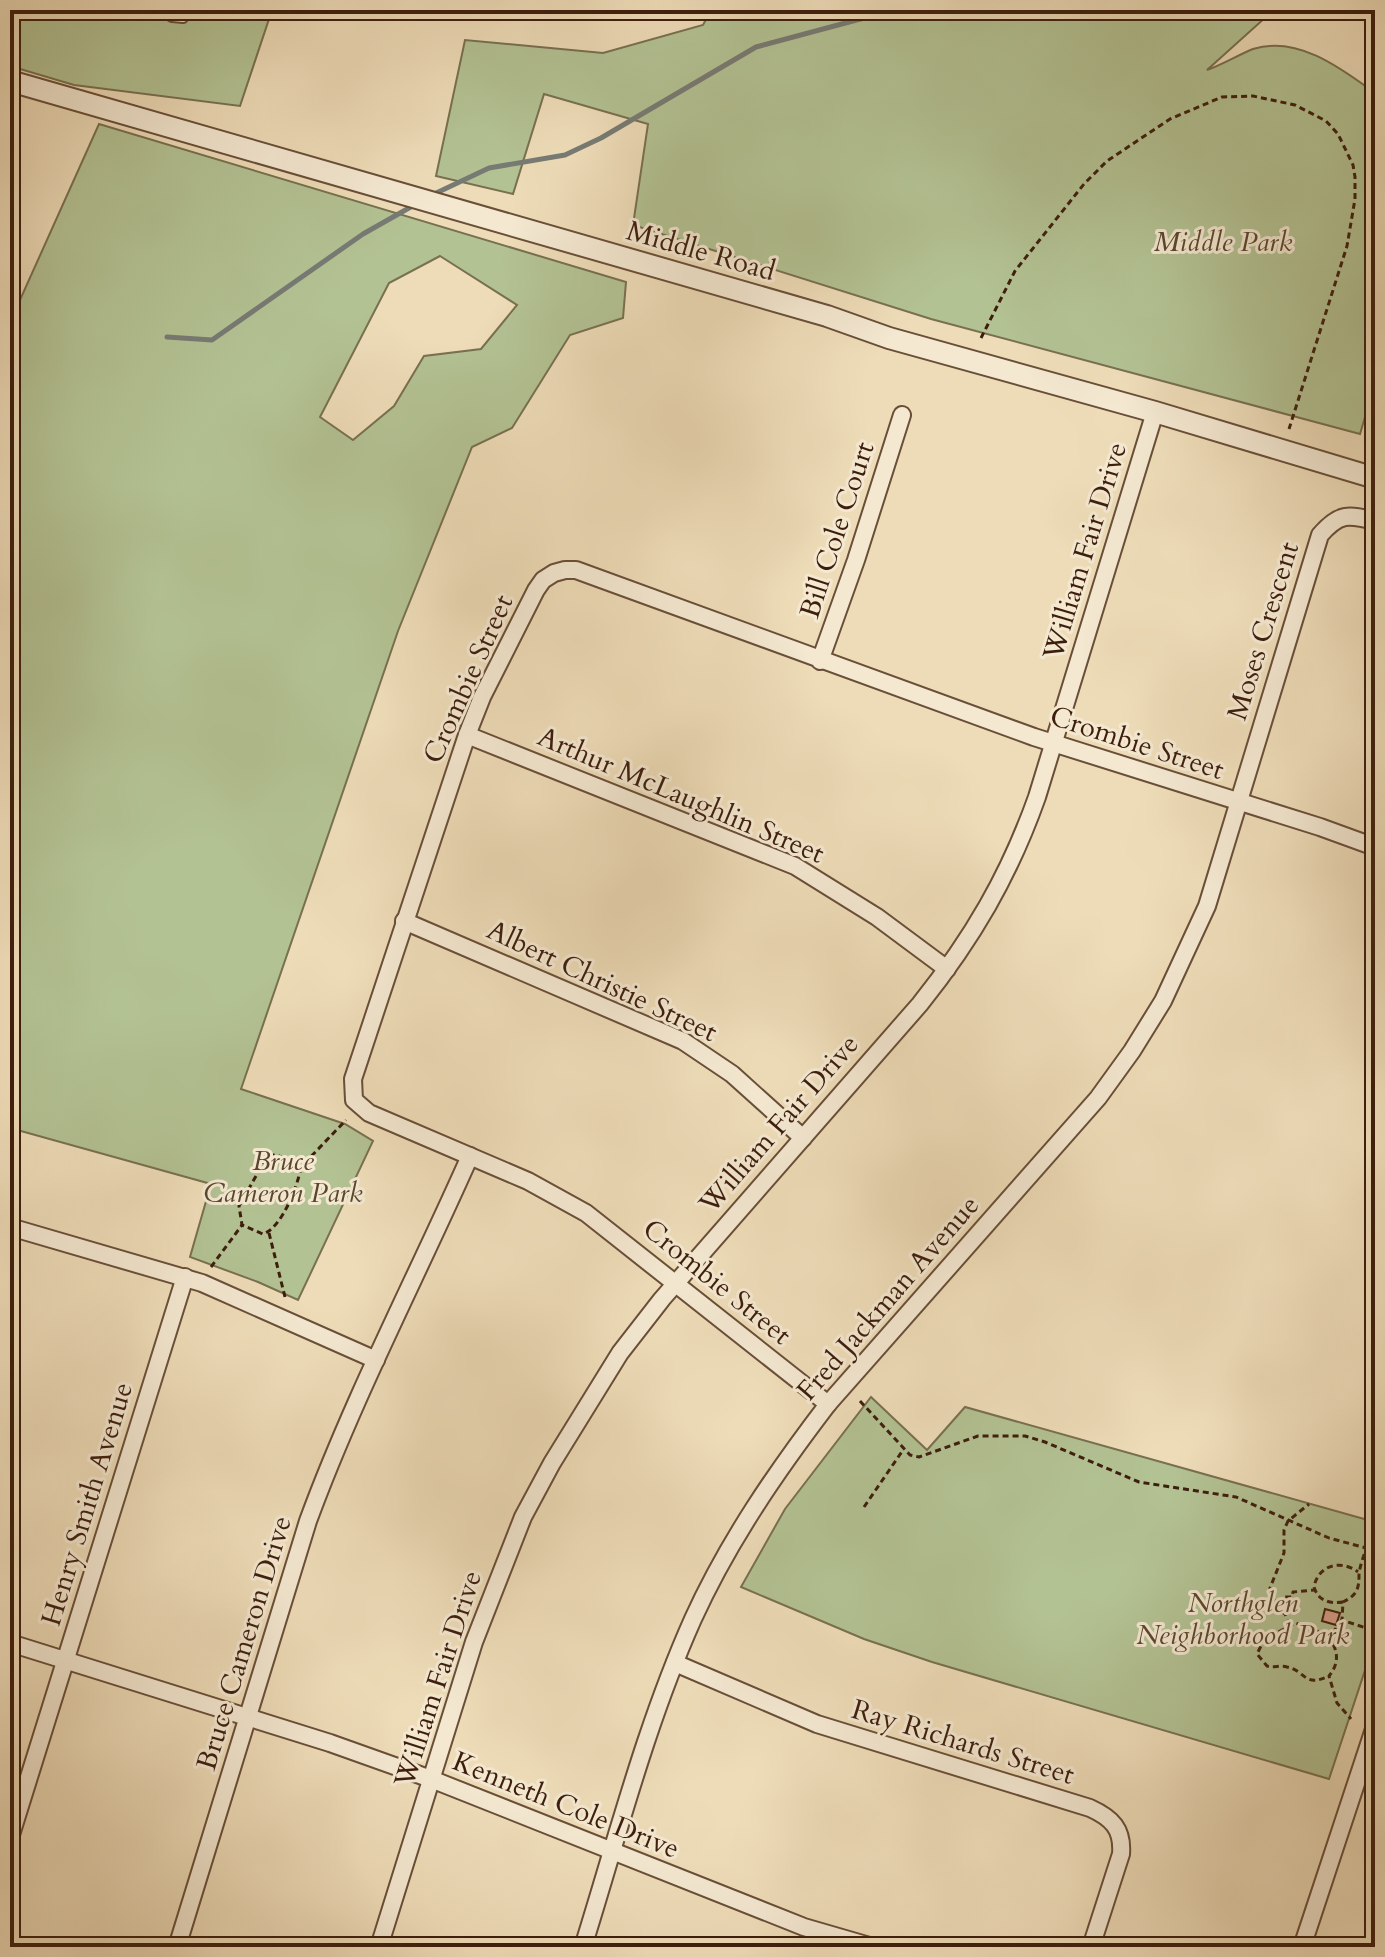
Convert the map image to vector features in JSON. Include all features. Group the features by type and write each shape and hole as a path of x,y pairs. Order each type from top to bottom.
{"street":[{"name":"Middle Road","path":"10,81 827,316 889,338 1155,412 1375,478"},
{"name":"William Fair Drive","path":"379,1947 474,1642 523,1517 582,1411 620,1353 676,1282 947,969 988,909 1037,797 1155,412"},
{"name":"Bill Cole Court","path":"820,661 902,415"},
{"name":"Moses Crescent","path":"1238,802 1320,535 1338,518 1349,515 1375,521"},
{"name":"Crombie Street","path":"828,1404 619,1237 556,1195 369,1113 354,1100 353,1079 467,735 482,697 543,580 565,570 576,570 1053,743 1375,847"},
{"name":"Arthur McLaughlin Street","path":"467,735 795,866 877,917 947,969"},
{"name":"Fred Jackman Avenue","path":"583,1947 675,1663 693,1619 733,1540 777,1472 828,1404 1067,1135 1132,1051 1163,1001 1207,906 1238,802"},
{"name":"Albert Christie Street","path":"404,921 683,1041 732,1074 803,1138"},
{"name":"Bruce Cameron Drive","path":"177,1947 313,1507 351,1412 470,1156"},
{"path":"10,1227 185,1277 238,1297 376,1360"},
{"name":"Henry Smith Avenue","path":"10,1838 185,1277"},
{"name":"Kenneth Cole Drive","path":"10,1643 330,1743 431,1779 804,1927 873,1947"},
{"name":"Ray Richards Street","path":"675,1663 817,1724 1090,1808 1113,1821 1122,1841 1121,1854 1091,1947"},
{"path":"1302,1947 1375,1726"}],"lane":[{"path":"160,10 172,17 183,18 186,10"}],"path":[{"path":"981,338 1015,271 1084,184 1107,161 1170,119 1222,97 1253,96 1295,105 1326,121 1338,134 1353,165 1355,199 1347,246 1289,429"},
{"path":"301,1167 277,1155 270,1155 239,1206 242,1225 263,1234 269,1233 281,1220 301,1167 346,1120"},
{"path":"211,1267 242,1225"},
{"path":"269,1233 285,1297"},
{"path":"860,1401 903,1450 919,1457 978,1436 1025,1436 1139,1482 1236,1497 1329,1538 1366,1548 1358,1572 1360,1581 1356,1593 1343,1602 1328,1602 1315,1590 1293,1592 1292,1597 1283,1597 1278,1603 1279,1610 1285,1614 1290,1625"},
{"path":"864,1507 903,1450"},
{"path":"1278,1603 1272,1599 1270,1588 1284,1553 1284,1530 1288,1521 1309,1504"},
{"path":"1315,1590 1317,1575 1327,1567 1348,1565 1358,1572"},
{"path":"1329,1638 1342,1620 1343,1602"},
{"path":"1342,1620 1375,1631"},
{"path":"1290,1625 1310,1627 1329,1638 1337,1655 1334,1671 1317,1681 1307,1680 1290,1668 1271,1667 1257,1654 1260,1643 1290,1625"},
{"path":"1329,1676 1337,1703 1351,1719"}],"green space":[{"path":"10,10 272,10 240,106 74,85 10,66"},
{"name":"Middle Park","path":"711,10 1278,10 1267,16 1207,70 1253,49 1286,47 1303,50 1334,65 1375,93 1375,383 1360,434 931,319 633,225 648,124 544,94 513,194 436,176 465,40 603,53 703,25"},
{"name":"Bruce Cameron Park","path":"99,124 626,282 623,318 570,335 512,428 472,447 398,631 241,1089 345,1124 373,1141 298,1300 190,1257 211,1184 10,1128 10,309 20,300","holes":["440,256 517,305 481,349 424,356 394,406 353,440 320,417 389,283"]},
{"name":"Northglen Neighborhood Park","path":"871,1397 927,1450 965,1407 1375,1522 1375,1640 1329,1779 932,1662 864,1639 741,1587 785,1509"}],"building":[{"path":"1325,1609 1340,1613 1336,1625 1322,1621"}],"waterway":[{"path":"432,195 489,168 565,155 601,138 756,47 894,10"},
{"path":"167,337 212,340 363,234 416,204"}]}
